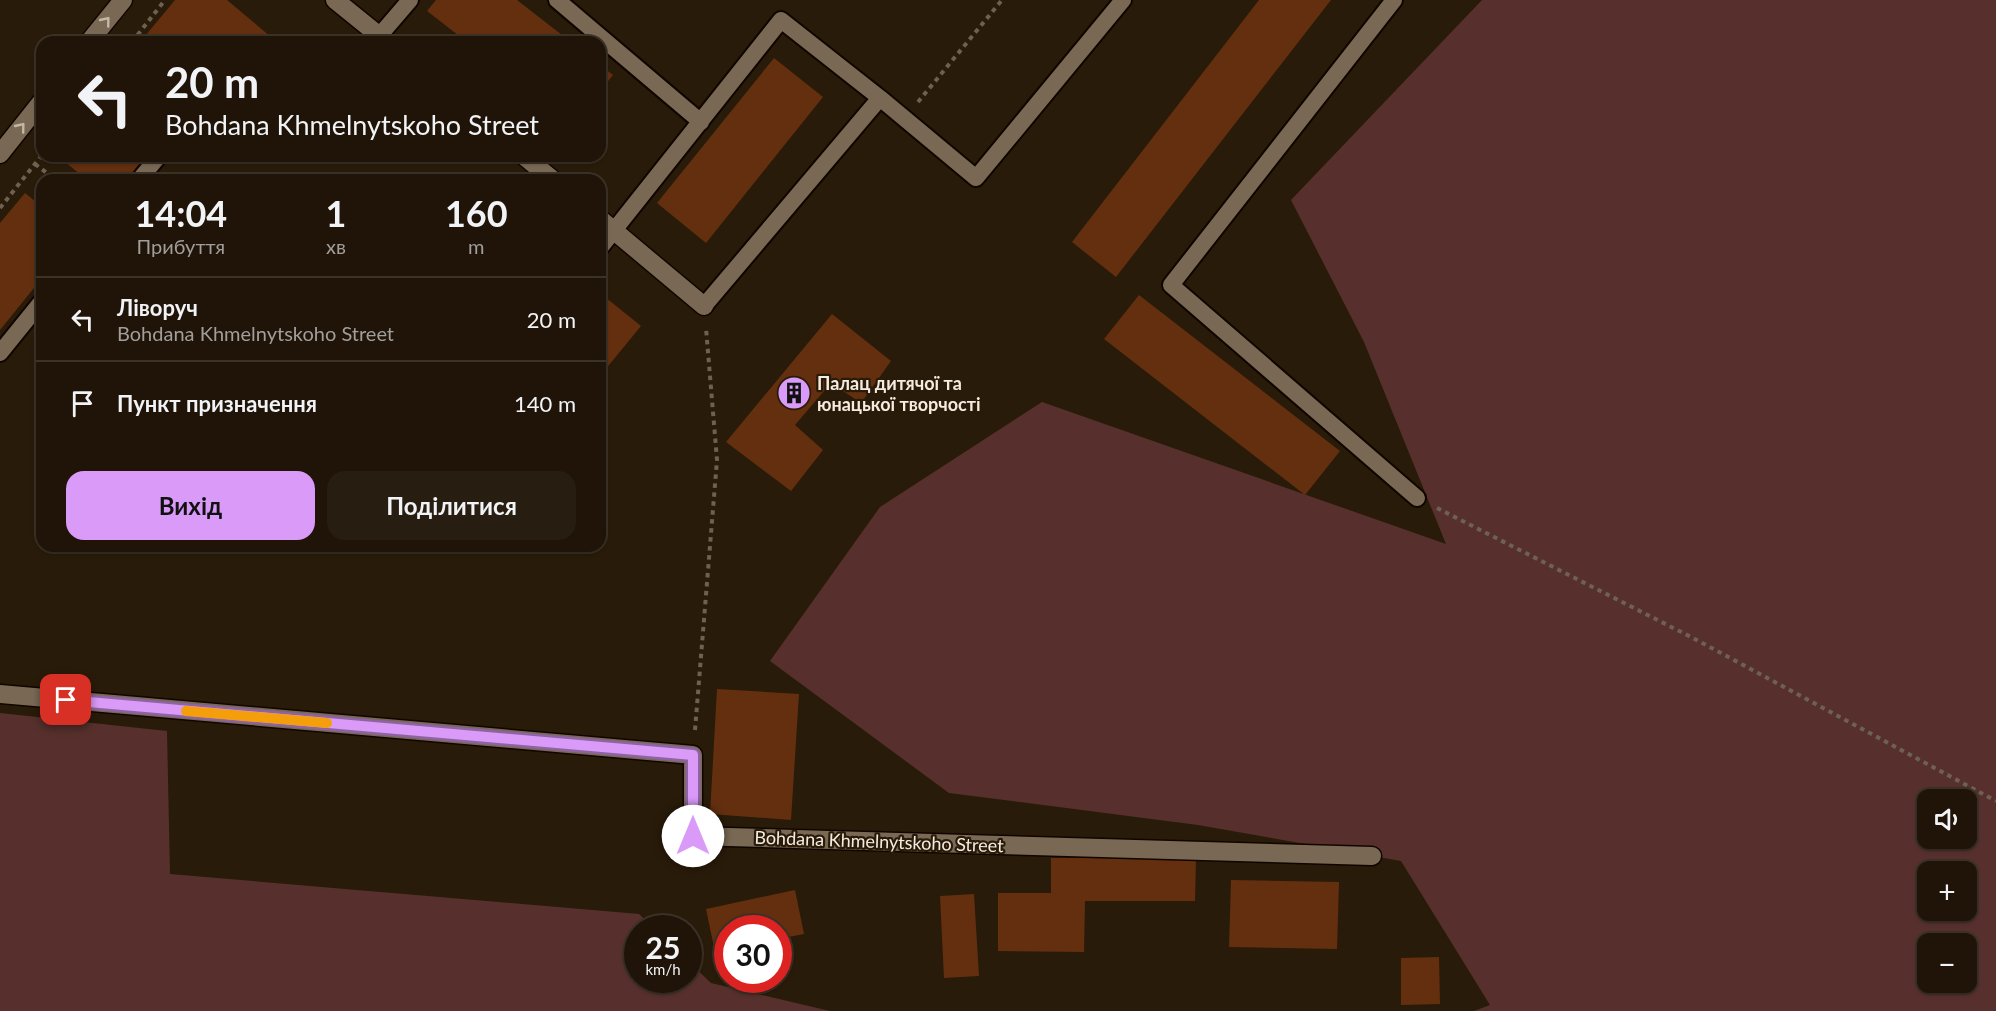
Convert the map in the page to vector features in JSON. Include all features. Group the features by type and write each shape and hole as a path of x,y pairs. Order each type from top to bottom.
{"street":[{"path":"94,36 123,0"},
{"path":"335,0 376,36"},
{"path":"0,154 36,109"},
{"path":"531,162 546,174"},
{"path":"607,225 704,306"},
{"path":"0,694 693,755"},
{"name":"Bohdana Khmelnytskoho Street","path":"693,755 693,836 1372,856"}],"lane":[{"path":"383,36 410,0"},
{"path":"556,0 599,36"},
{"path":"607,225 701,122 781,20 976,177 1123,0"},
{"path":"1394,0 1171,285 1417,498"},
{"path":"606,42 701,122"},
{"path":"704,306 880,98"},
{"path":"144,174 154,162"},
{"path":"0,353 36,308"}],"path":[{"path":"137,36 165,0"},
{"path":"904,118 1002,0"},
{"path":"0,207 35,164 48,174"},
{"path":"693,755 717,460 704,306"},
{"path":"1417,498 1693,638 1996,801"}],"shaded area":[{"path":"1482,0 1996,0 1996,1011 1474,1011 1490,1005 1401,861 1198,825 949,793 770,661 880,507 1042,402 1446,544 1364,342 1291,200"},
{"path":"0,713 167,731 170,874 639,914 624,915 624,993 702,993 702,974 714,984 714,993 754,993 830,1011 0,1011"}],"building":[{"path":"175,0 227,0 270,36 145,36"},
{"path":"436,0 517,0 563,36 459,36 427,11"},
{"path":"1259,0 1331,0 1116,277 1072,242"},
{"path":"774,58 823,97 706,243 657,203"},
{"path":"606,70 613,75 606,84"},
{"path":"65,162 144,162 134,174 80,174"},
{"path":"25,193 36,202 36,285 0,330 0,223"},
{"path":"1139,295 1340,451 1305,495 1104,339"},
{"path":"606,298 641,326 606,369"},
{"name":"Палац дитячої та юнацької творчості","path":"832,314 891,361 861,403 831,383 795,425 823,450 791,491 726,442"},
{"path":"717,689 799,694 791,820 710,814"},
{"path":"1051,858 1196,858 1195,901 1085,901 1084,952 998,951 998,893 1051,893"},
{"path":"1231,880 1339,882 1337,949 1229,947"},
{"path":"795,890 804,934 792,936 792,915 714,915 714,947 706,909"},
{"path":"974,894 979,976 944,978 940,896"},
{"path":"1439,957 1440,1004 1401,1005 1401,958"}],"slow traffic":[{"path":"186,711 327,723"}],"place":[{"name":"Палац дитячої та юнацької творчості","path":"794,393"}],"route":[{"path":"66,700 693,755 693,836"}]}
